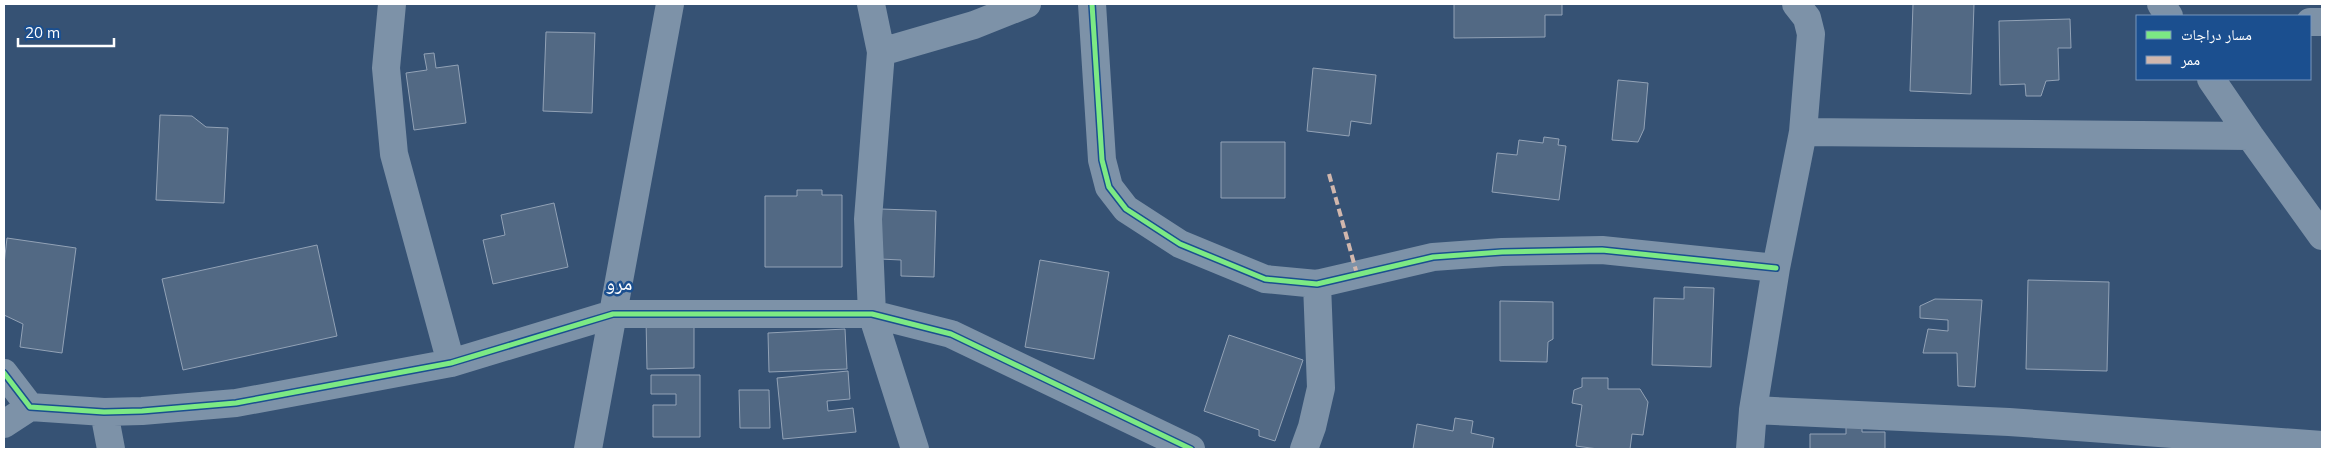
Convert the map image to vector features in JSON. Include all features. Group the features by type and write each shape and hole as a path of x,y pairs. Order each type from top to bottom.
{"street":[{"path":"392,4 386,68 394,154 451,363"},
{"path":"588,449 670,4"},
{"path":"871,4 881,52 868,219 872,314 915,449"},
{"path":"881,52 974,25 1027,4"},
{"path":"1092,4 1102,160 1109,187 1126,209 1180,244 1265,279 1317,284 1433,257 1502,252 1602,250 1776,268"},
{"path":"1750,449 1753,410 1776,268 1803,132 1811,34 1806,18 1796,4"},
{"path":"2161,4 2168,15"},
{"path":"2212,80 2322,236"},
{"path":"1803,132 2250,136"},
{"path":"1304,449 1312,427 1321,388 1317,284"},
{"path":"4,424 30,406 104,412 142,411 236,403 451,363 613,314 872,314 950,334 1191,449"},
{"path":"4,373 30,406"},
{"path":"1753,410 2009,422 2322,445"},
{"path":"104,412 111,449"}],"building":[{"path":"1454,4 1562,4 1562,15 1545,15 1545,37 1454,38"},
{"path":"1913,4 1974,4 1971,94 1910,91"},
{"path":"2070,19 2071,48 2058,48 2059,80 2046,81 2041,96 2026,96 2025,84 2000,85 1999,21"},
{"path":"546,32 595,33 592,113 543,111"},
{"path":"434,53 436,68 458,65 466,123 414,130 406,73 427,70 424,54"},
{"path":"1313,68 1376,75 1371,124 1351,121 1349,136 1307,131"},
{"path":"1618,80 1648,83 1644,129 1638,142 1612,140"},
{"path":"160,115 192,116 206,127 228,128 224,203 156,200"},
{"path":"1544,137 1559,139 1558,145 1566,146 1559,200 1492,192 1497,153 1517,155 1519,140 1543,143"},
{"path":"1221,142 1285,142 1285,198 1221,198"},
{"path":"797,190 822,190 822,195 842,195 842,267 765,267 765,196 797,196"},
{"path":"554,203 568,267 493,284 483,240 505,235 501,215"},
{"path":"881,209 936,211 934,277 901,276 901,260 880,259"},
{"path":"7,238 76,248 62,353 20,347 23,324 4,315 4,264"},
{"path":"317,245 337,336 183,370 162,279"},
{"path":"1040,260 1109,272 1094,359 1025,347"},
{"path":"2028,280 2109,282 2107,371 2026,369"},
{"path":"1684,287 1714,288 1711,367 1652,365 1654,298 1684,299"},
{"path":"1935,299 1982,300 1975,387 1958,386 1957,353 1923,353 1928,329 1948,331 1948,320 1920,318 1920,306"},
{"path":"1500,301 1553,302 1553,339 1548,342 1547,362 1500,361"},
{"path":"694,317 694,368 647,369 646,318"},
{"path":"845,329 847,369 769,372 768,333"},
{"path":"1229,335 1303,360 1275,441 1259,436 1259,430 1204,411"},
{"path":"848,371 850,399 827,401 828,411 853,408 856,432 783,439 777,378"},
{"path":"651,375 700,375 700,437 653,437 653,405 676,405 676,394 651,394"},
{"path":"1582,378 1608,378 1608,389 1640,389 1648,402 1643,435 1632,434 1630,449 1598,449 1576,446 1582,405 1572,403 1574,390 1582,387"},
{"path":"739,390 769,390 770,428 740,428"},
{"path":"1455,418 1473,421 1471,433 1494,438 1492,449 1413,449 1417,424 1453,431"},
{"path":"1846,426 1862,426 1862,432 1885,432 1885,449 1810,449 1810,434 1846,434"}],"marked path":[{"path":"1329,174 1357,274"}],"cycle path":[{"path":"1092,4 1102,160 1109,187 1126,209 1180,244 1265,279 1317,284 1433,257 1502,252 1602,250 1776,268"},
{"path":"4,373 30,407 104,412 142,411 236,403 451,363 613,314 872,314 951,334 1191,449"}],"district":[{"name":"مرو","path":"619,283"}]}
